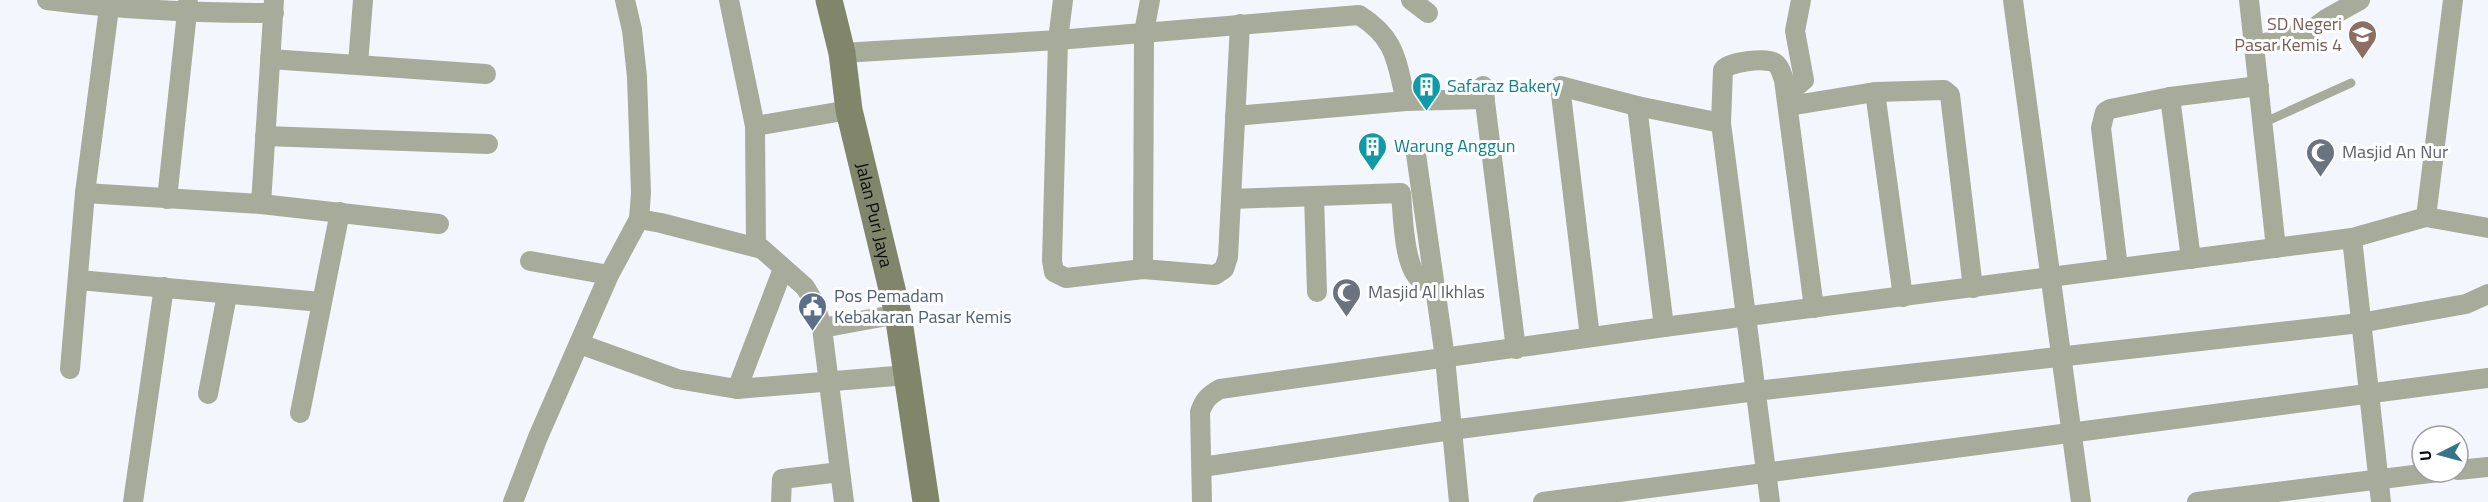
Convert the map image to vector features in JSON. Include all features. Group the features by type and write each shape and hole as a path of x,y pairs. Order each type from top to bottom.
{"street":[{"path":"47,0 109,8 274,7 261,204"},
{"path":"357,64 363,0"},
{"path":"513,502 534,447 609,275 639,219 641,193 637,77 632,30 625,0"},
{"path":"729,0 755,126 756,246"},
{"name":"Jalan Puri Jaya","path":"830,0 842,53 838,112 889,316 907,375 926,502"},
{"path":"1063,0 1058,40 1052,261 1054,272 1066,278 1143,269 1215,275 1224,269 1228,257 1240,24"},
{"path":"1143,269 1144,32 1150,0"},
{"path":"1411,0 1428,13"},
{"path":"1785,88 1804,80 1795,31 1801,0"},
{"path":"2013,0 2081,502"},
{"path":"2249,0 2276,248"},
{"path":"2254,46 2310,31 2326,18 2360,0"},
{"path":"2426,217 2453,0"},
{"path":"167,199 187,7"},
{"path":"70,369 85,194 109,8"},
{"path":"842,53 1058,40 1359,15 1372,23 1391,45 1406,101"},
{"path":"270,59 486,74"},
{"path":"1770,502 1721,123 1723,70 1726,66 1770,61 1777,65 1785,88 1814,308"},
{"path":"1590,338 1560,86 1637,106 1721,123"},
{"path":"2118,268 2101,128 2102,116 2110,109 2259,86"},
{"path":"1785,88 1875,92 1935,88 1944,90 1950,95 1973,288"},
{"path":"1235,116 1484,92 1516,349"},
{"path":"1875,92 1903,297"},
{"path":"2170,98 2191,259"},
{"path":"1637,106 1664,327"},
{"path":"755,126 838,112"},
{"path":"265,135 488,144"},
{"path":"1416,153 1444,358 1459,502"},
{"path":"1231,199 1401,193 1411,266 1419,279 1434,285"},
{"path":"85,194 261,204 439,224"},
{"path":"1314,196 1317,292"},
{"path":"300,413 340,212"},
{"path":"1202,502 1200,412 1203,402 1210,394 1220,389 1745,316 2352,238 2426,217 2488,228"},
{"path":"639,219 756,246 774,258 783,269 805,287 825,327 844,502"},
{"path":"2352,238 2381,502"},
{"path":"530,261 609,275"},
{"path":"737,389 783,269"},
{"path":"79,280 321,302"},
{"path":"133,502 164,287"},
{"path":"1202,466 1451,430 1756,391 2360,322 2466,304 2488,294"},
{"path":"208,394 227,295"},
{"path":"825,327 889,316"},
{"path":"580,344 677,380 737,389 907,375"},
{"path":"1543,502 2488,378"},
{"path":"2470,469 2488,467"},
{"path":"781,502 782,479 840,472"},
{"path":"2197,502 2410,475"}],"lane":[{"path":"2263,123 2352,83"}],"place":[{"name":"SD Negeri Pasar Kemis 4","path":"2363,60"},
{"name":"Safaraz Bakery","path":"1426,112"},
{"name":"Warung Anggun","path":"1373,172"},
{"name":"Masjid An Nur","path":"2321,178"},
{"name":"Masjid Al Ikhlas","path":"1347,318"},
{"name":"Pos Pemadam Kebakaran Pasar Kemis","path":"813,332"}]}
